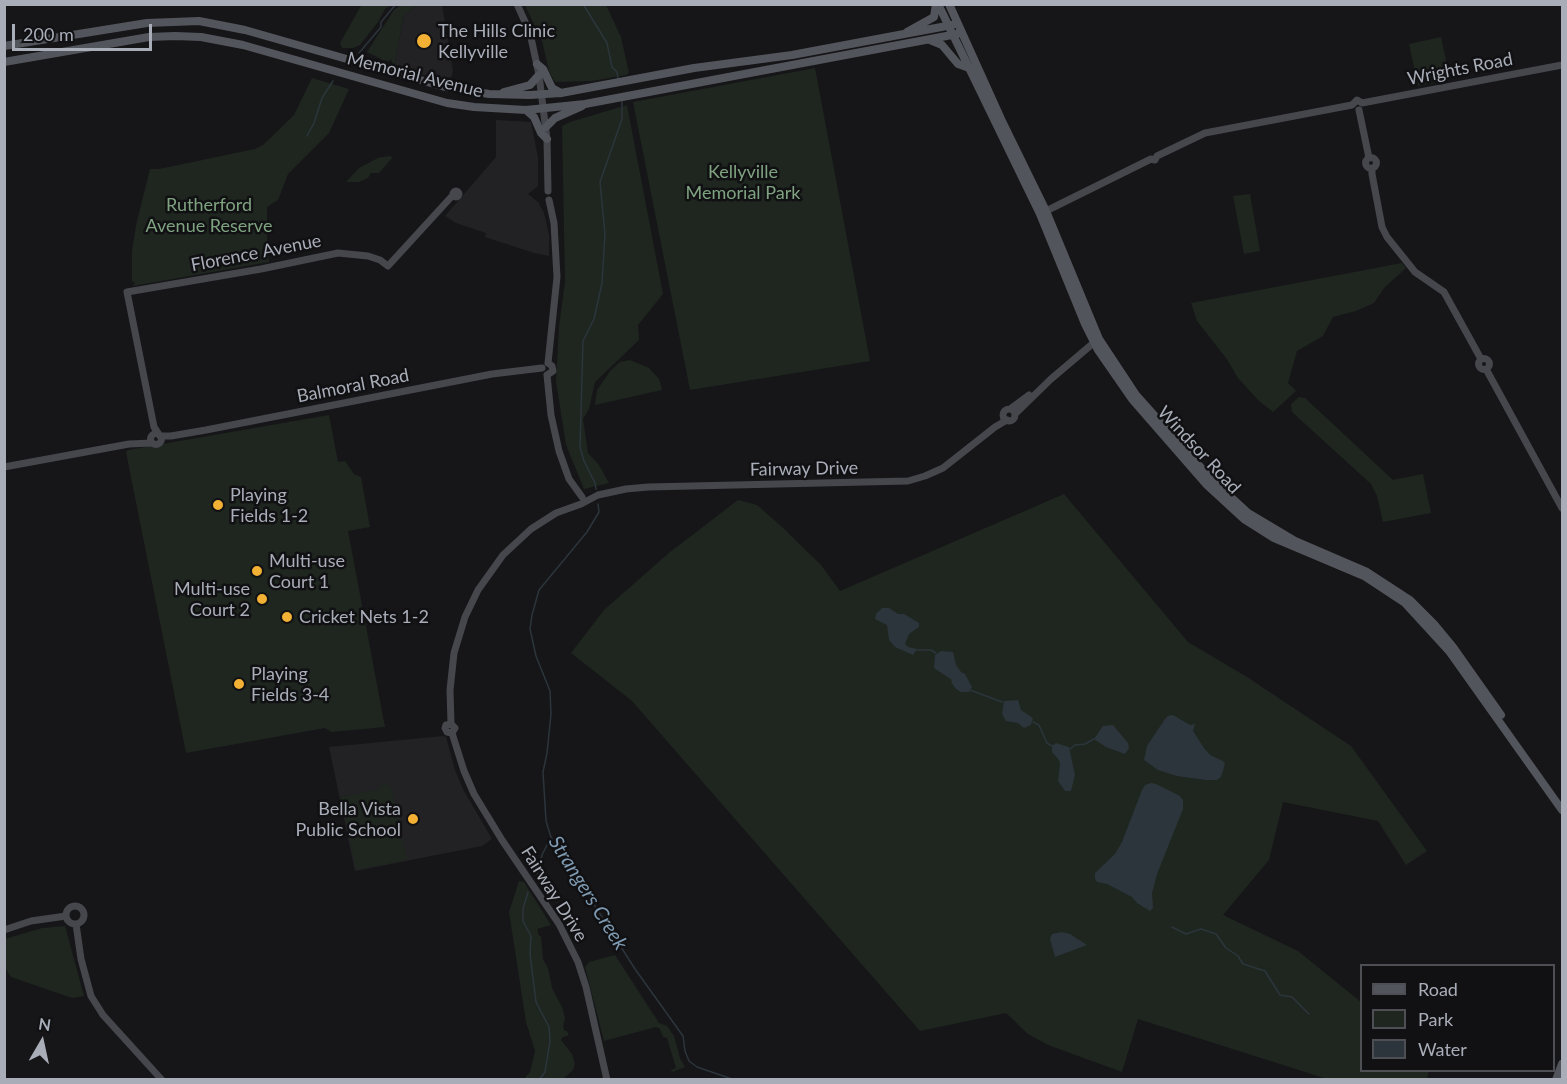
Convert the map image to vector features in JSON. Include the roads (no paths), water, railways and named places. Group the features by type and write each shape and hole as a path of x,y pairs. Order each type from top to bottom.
{"main road":[{"path":"903,34 931,20 935,15 937,4"},
{"name":"Windsor Road","path":"937,4 1043,213"},
{"name":"Windsor Road","path":"949,4 1114,375 1207,484 1244,519 1274,538 1364,576 1405,603 1431,629 1460,665 1563,810"},
{"name":"Memorial Avenue","path":"4,46 147,22 199,21 245,30 437,85 497,94 542,94 561,93 718,64 792,55 957,24"},
{"name":"Memorial Avenue","path":"4,62 149,38 201,37 243,45 447,103 489,109 526,110 585,104 961,33"},
{"path":"930,40 942,45 958,64 969,68"},
{"path":"537,64 543,69 552,88 561,93"},
{"path":"497,94 530,85 538,75"},
{"path":"546,127 555,118 576,111 585,104"},
{"path":"526,110 534,117 541,133 547,139"},
{"name":"Windsor Road","path":"1097,341 1136,395 1211,479 1248,513 1295,541 1379,578 1400,592 1426,615 1464,662 1563,802"},
{"path":"1556,1080 1563,1064"}],"street":[{"path":"517,4 530,33 537,64 546,127 548,191 553,194 549,200 554,224 557,277 544,373 547,375 551,415 557,443 565,469 579,500"},
{"name":"Wrights Road","path":"1043,213 1205,133 1358,106 1563,65"},
{"path":"1358,106 1369,158 1376,161 1372,174 1382,227 1387,237 1415,272 1444,292 1481,359 1489,362 1486,369 1563,508"},
{"name":"Florence Avenue","path":"155,436 127,292 338,254 368,256 385,262 388,266 453,195"},
{"name":"Fairway Drive","path":"607,1080 586,987 578,962 554,917 474,794 452,733 447,732 445,728 446,725 451,724 452,669 457,642 472,601 486,578 510,547 539,523 579,500 598,495 648,487 908,481 926,476 943,468 995,427 1005,418 1005,411 1012,412 1097,341"},
{"name":"Balmoral Road","path":"4,467 129,444 155,436 171,436 492,374 545,366"},
{"path":"70,907 80,907 84,913 83,918 76,924 71,923 66,916 66,911 70,907"},
{"path":"4,930 31,921 66,916"},
{"path":"76,924 81,959 91,996 103,1015 162,1080"}],"water":[{"path":"882,608 889,608 898,614 904,614 919,623 919,627 909,634 905,644 917,649 913,655 895,647 889,640 887,625 875,619 876,614"},
{"path":"941,651 953,652 956,665 965,674 972,687 969,692 956,689 952,680 934,668 935,655"},
{"path":"1018,700 1021,710 1033,718 1031,725 1024,728 1018,723 1006,721 1002,714 1004,701"},
{"path":"1173,715 1190,725 1195,724 1193,731 1204,748 1210,755 1223,761 1225,764 1221,777 1217,780 1177,776 1158,770 1144,760 1147,746 1165,719"},
{"path":"1113,725 1128,743 1129,748 1125,754 1106,747 1094,739 1103,726"},
{"path":"1056,743 1069,747 1075,775 1071,791 1065,791 1058,781 1059,760 1052,752 1052,746"},
{"path":"1151,783 1180,796 1183,800 1183,809 1157,874 1152,893 1153,908 1150,911 1132,897 1107,884 1097,882 1095,873 1115,854 1142,790 1145,785"},
{"path":"1062,932 1070,934 1087,945 1055,957 1050,939 1052,934"}],"waterway":[{"path":"359,53 381,27 381,22 396,4"},
{"name":"Strangers Creek","path":"583,4 607,43 612,67 617,72 618,79"},
{"path":"307,136 322,98 333,81"},
{"name":"Strangers Creek","path":"596,489 580,447 583,341 594,319 602,283 605,234 600,182 622,119 622,101"},
{"name":"Strangers Creek","path":"598,504 599,512 587,532 539,590 532,615 530,629 536,656 550,691 551,714 543,772 546,821 551,837 635,969 683,1036 689,1061 697,1067 735,1080"},
{"path":"917,650 931,650 936,653"},
{"path":"970,690 1002,702"},
{"path":"1033,722 1039,725 1047,743 1052,746"},
{"path":"1070,749 1094,739"},
{"path":"537,877 542,855 550,839"},
{"path":"528,892 523,909 523,921 531,936 530,954 536,1002 549,1027 550,1041 545,1072 539,1080"},
{"path":"1172,927 1186,934 1201,929 1216,934 1226,948 1238,956 1243,964 1265,971 1280,995 1292,997 1309,1014"}],"place":[{"name":"The Hills Clinic Kellyville","path":"424,41"},
{"name":"Playing Fields 1-2","path":"218,505"},
{"name":"Multi-use Court 1","path":"257,571"},
{"name":"Multi-use Court 2","path":"262,599"},
{"name":"Cricket Nets 1-2","path":"287,617"},
{"name":"Playing Fields 3-4","path":"239,684"},
{"name":"Bella Vista Public School","path":"413,819"}],"park label":[{"name":"Kellyville Memorial Park","path":"743,182"},
{"name":"Rutherford Avenue Reserve","path":"209,215"}]}
